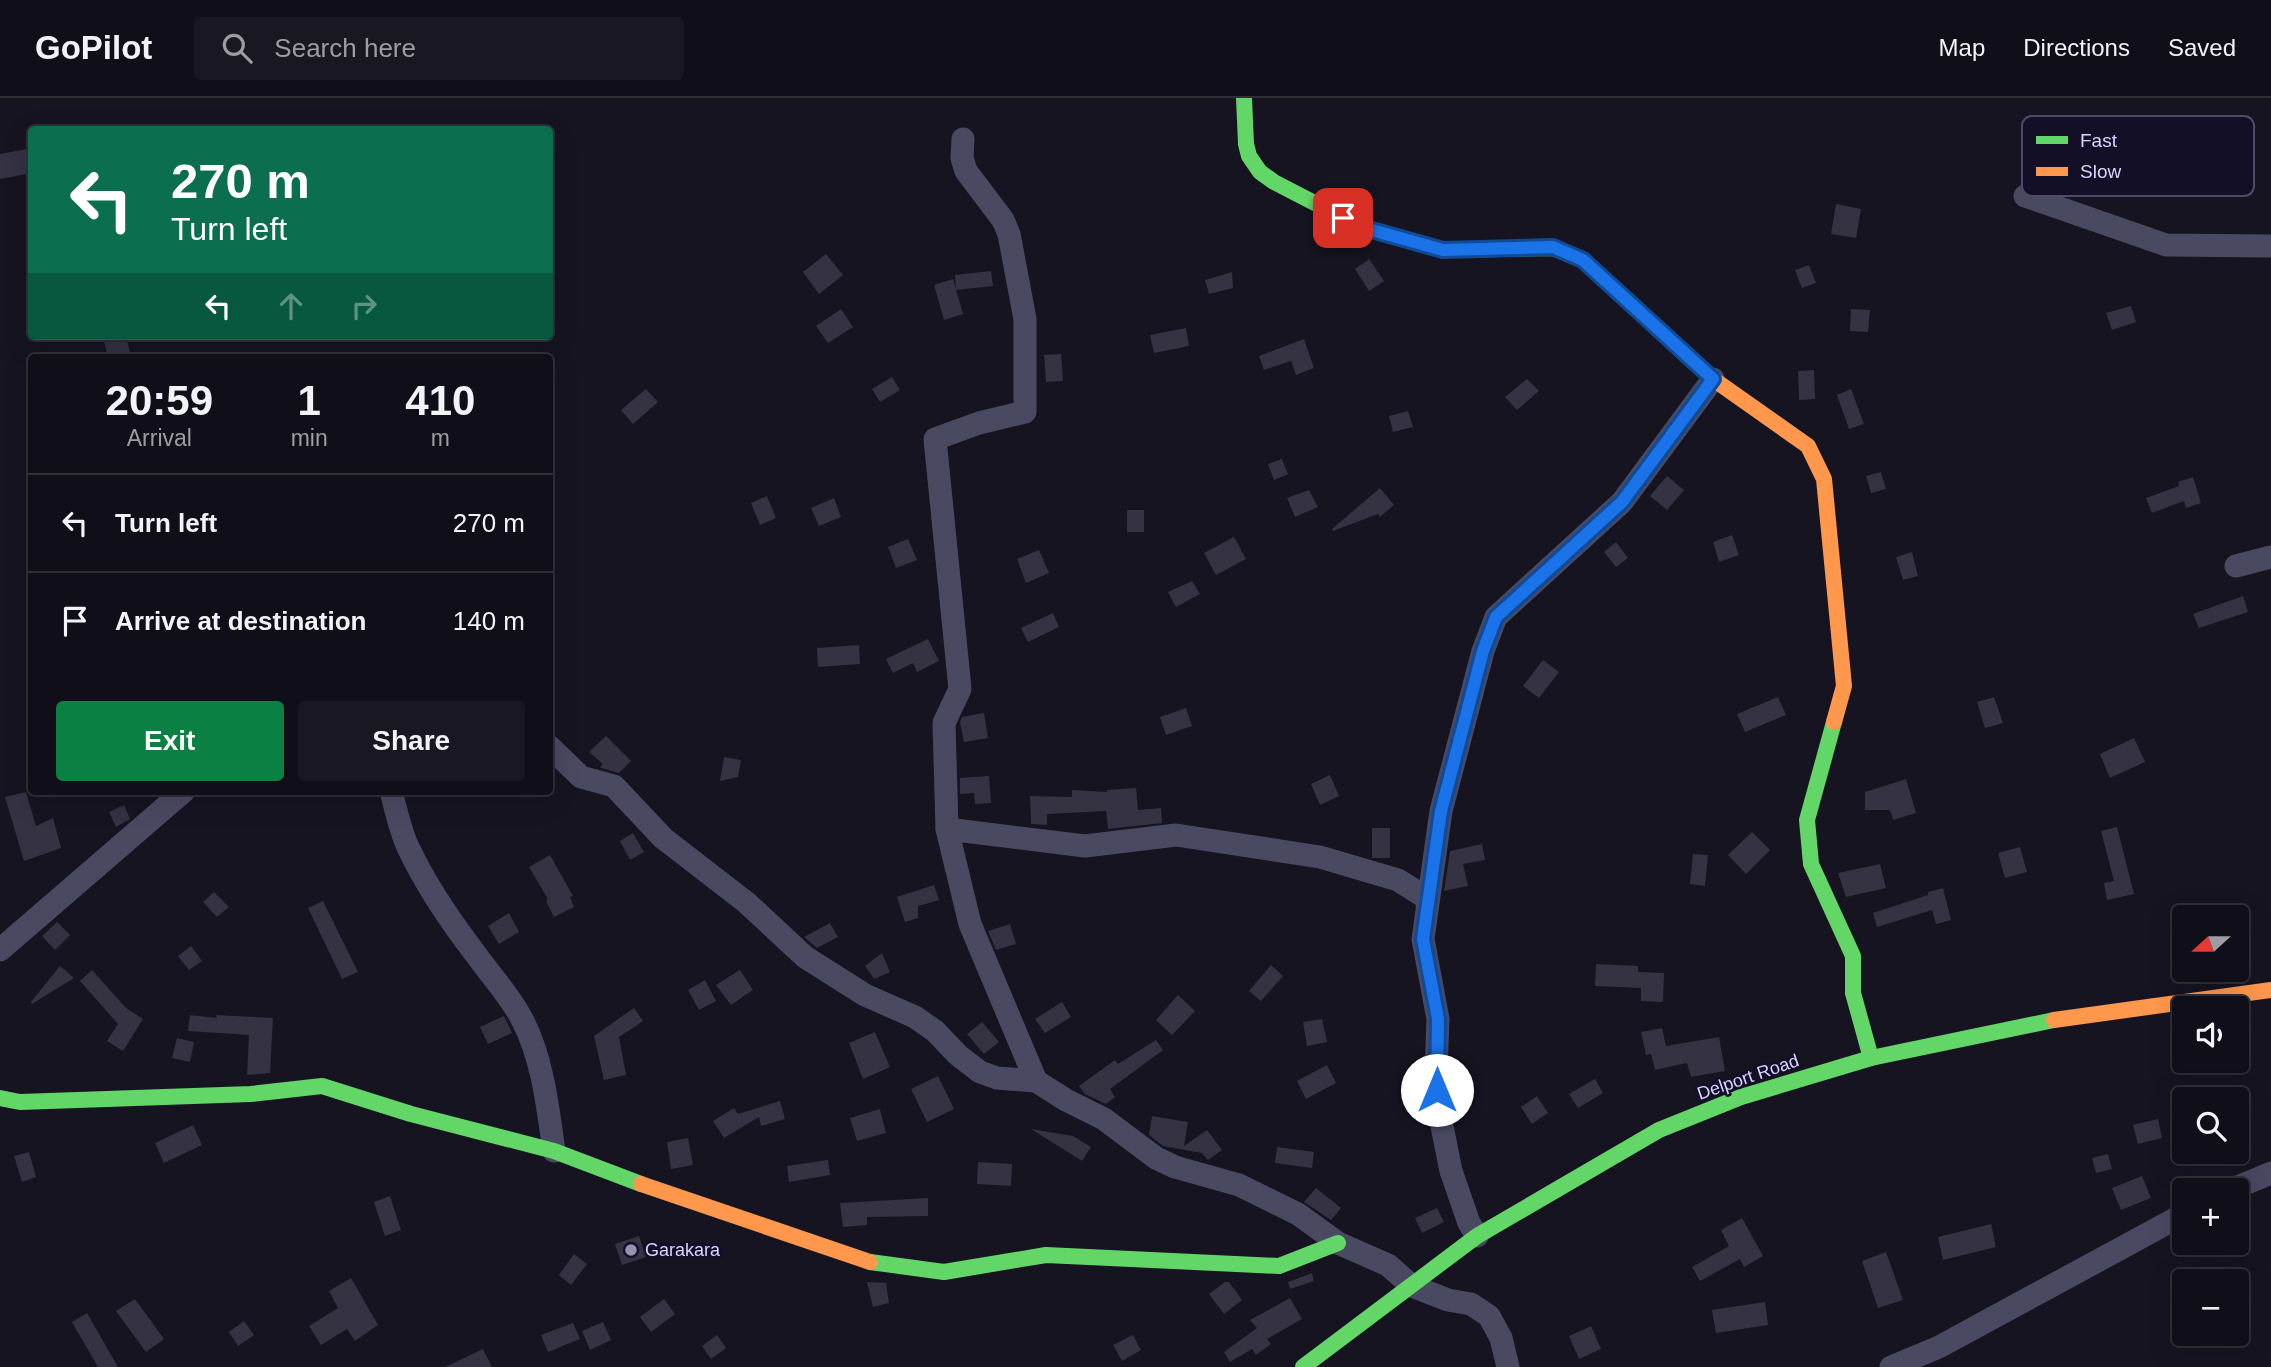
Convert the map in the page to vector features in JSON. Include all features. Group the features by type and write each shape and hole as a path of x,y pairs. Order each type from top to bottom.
{"street":[{"path":"1244,98 1246,144 1250,156 1259,172 1274,182 1361,227 1443,250 1553,247 1583,260 1713,379 1808,446 1824,479 1844,686 1807,820 1811,864 1853,956 1853,993 1871,1058"},
{"path":"963,139 962,158 966,171 1003,220 1009,234 1025,318 1025,412 979,423 935,439 960,689 944,723 947,829 970,924 1036,1081"},
{"path":"2025,197 2166,245 2271,246"},
{"path":"1477,1236 1469,1223 1451,1171 1438,1106 1438,1019 1423,939 1441,811 1483,651 1496,617 1622,502 1713,379"},
{"path":"2236,566 2271,557"},
{"path":"553,750 581,777 614,786 663,838 747,903 805,957 865,995 915,1017 980,1072 998,1079 1036,1081 1104,1119 1156,1158 1175,1167 1239,1185 1298,1214 1338,1243 1388,1265 1412,1286 1448,1300 1471,1304 1489,1317 1501,1338 1508,1367"},
{"path":"0,950 179,795"},
{"path":"392,795 407,846 427,884 478,958 512,1000 525,1025 537,1060 554,1152"},
{"path":"947,829 1084,845 1176,835 1320,857 1398,880 1428,899"},
{"name":"Delport Road","path":"1303,1367 1477,1236 1659,1130 1741,1097 1871,1058 2037,1022 2271,990"},
{"path":"0,1098 20,1102 251,1094 322,1086 411,1114 554,1152 864,1261 944,1272 1046,1255 1279,1266 1338,1243"},
{"path":"2249,1182 2271,1172"},
{"path":"1891,1367 1939,1347 2172,1221"}],"building":[{"path":"28,149 28,174 0,179 0,154"},
{"path":"1836,204 1861,209 1856,238 1831,234"},
{"path":"826,254 843,275 819,294 803,272"},
{"path":"1369,259 1384,281 1369,291 1355,269"},
{"path":"1809,265 1816,283 1802,288 1795,270"},
{"path":"991,271 993,286 956,290 955,275"},
{"path":"1232,272 1233,288 1209,294 1205,280"},
{"path":"953,279 963,314 944,320 934,285"},
{"path":"2131,306 2136,322 2112,330 2106,313"},
{"path":"841,309 853,327 828,343 816,326"},
{"path":"1851,309 1870,310 1868,332 1850,331"},
{"path":"1186,328 1189,346 1154,353 1150,335"},
{"path":"1304,339 1314,368 1296,375 1291,361 1264,370 1259,356"},
{"path":"127,340 130,354 107,354 104,341"},
{"path":"1061,354 1063,381 1046,382 1044,355"},
{"path":"1814,370 1815,399 1799,400 1798,371"},
{"path":"892,377 900,390 880,402 872,389"},
{"path":"1527,379 1539,391 1517,410 1505,397"},
{"path":"646,389 658,402 633,424 621,410"},
{"path":"1851,389 1864,424 1849,429 1837,395"},
{"path":"1408,411 1413,427 1393,432 1389,416"},
{"path":"1282,459 1288,474 1274,480 1268,464"},
{"path":"1881,472 1886,489 1871,493 1866,476"},
{"path":"1667,476 1684,490 1667,510 1650,496"},
{"path":"2193,477 2201,503 2186,508 2184,501 2152,513 2146,498 2179,486 2178,482"},
{"path":"1380,488 1394,505 1380,517 1378,514 1333,531 1332,529"},
{"path":"1309,490 1318,507 1295,517 1287,498"},
{"path":"767,496 776,518 760,525 751,503"},
{"path":"834,498 841,517 819,526 811,508"},
{"path":"1127,510 1144,510 1144,532 1127,532"},
{"path":"1732,535 1739,555 1719,562 1713,542"},
{"path":"1234,537 1246,559 1216,575 1204,553"},
{"path":"908,539 917,560 896,568 888,547"},
{"path":"1616,542 1628,558 1616,567 1604,552"},
{"path":"1039,550 1049,573 1026,583 1017,559"},
{"path":"1912,552 1918,576 1903,580 1896,557"},
{"path":"1192,581 1200,594 1176,607 1168,592"},
{"path":"2243,596 2248,612 2199,628 2193,614"},
{"path":"1053,613 1059,627 1028,642 1021,628"},
{"path":"928,639 939,661 917,672 913,663 893,673 886,659"},
{"path":"859,645 860,664 818,667 817,648"},
{"path":"1543,660 1559,672 1539,698 1523,686"},
{"path":"1778,697 1786,715 1745,732 1737,714"},
{"path":"1994,697 2003,723 1985,728 1977,702"},
{"path":"1186,708 1192,726 1166,735 1160,717"},
{"path":"984,713 988,738 964,742 960,722 962,717"},
{"path":"606,736 631,761 619,773 600,767 603,764 589,752"},
{"path":"2134,738 2145,762 2110,778 2100,754"},
{"path":"724,757 741,760 738,777 720,781"},
{"path":"1330,775 1339,796 1320,805 1311,784"},
{"path":"989,776 991,803 975,804 974,793 960,794 960,778"},
{"path":"1906,779 1916,813 1893,820 1890,810 1865,810 1865,792"},
{"path":"1136,788 1138,810 1161,808 1162,823 1108,829 1106,811 1047,814 1047,825 1031,824 1030,796 1072,797 1072,790 1107,792"},
{"path":"26,792 36,826 53,818 61,848 24,861 5,797"},
{"path":"124,805 130,819 116,827 109,812"},
{"path":"2117,827 2134,894 2107,900 2104,883 2114,881 2101,831"},
{"path":"1372,828 1390,828 1390,858 1372,858"},
{"path":"1752,832 1770,850 1746,874 1728,855"},
{"path":"633,833 644,852 630,860 620,841"},
{"path":"1482,844 1485,860 1463,864 1468,886 1444,891 1450,851"},
{"path":"2020,847 2027,872 2005,878 1998,853"},
{"path":"1693,854 1708,855 1705,886 1690,884"},
{"path":"550,855 573,896 570,897 574,907 554,917 546,901 548,899 529,867"},
{"path":"1880,864 1886,888 1846,897 1838,873"},
{"path":"934,885 939,900 918,906 918,918 905,922 897,897"},
{"path":"1943,888 1951,920 1936,924 1932,910 1877,927 1873,913"},
{"path":"214,892 229,907 217,917 203,902"},
{"path":"323,901 358,972 342,979 308,908"},
{"path":"509,913 519,932 499,944 488,926"},
{"path":"57,922 70,935 55,950 42,936"},
{"path":"830,923 838,937 817,948 804,937"},
{"path":"1010,924 1016,944 996,950 988,931"},
{"path":"191,946 202,961 189,970 178,956"},
{"path":"882,953 890,972 874,979 865,966"},
{"path":"1596,964 1638,966 1638,972 1664,973 1663,1002 1641,1001 1641,988 1595,986"},
{"path":"1271,965 1283,976 1261,1001 1249,991"},
{"path":"60,966 74,978 32,1004 31,1002"},
{"path":"92,970 126,1008 143,1019 123,1051 107,1041 118,1024 80,981"},
{"path":"740,970 753,990 731,1005 716,985"},
{"path":"705,980 716,1001 699,1010 688,990"},
{"path":"1178,995 1195,1011 1172,1035 1156,1020"},
{"path":"1062,1002 1071,1017 1045,1033 1035,1019"},
{"path":"634,1008 643,1021 619,1037 626,1075 604,1080 594,1036"},
{"path":"190,1015 273,1018 270,1073 247,1075 249,1035 188,1031"},
{"path":"504,1016 512,1033 488,1044 480,1027"},
{"path":"1322,1019 1327,1042 1307,1046 1303,1022"},
{"path":"982,1022 999,1042 984,1054 967,1034"},
{"path":"1662,1028 1666,1046 1719,1037 1725,1071 1691,1077 1687,1063 1655,1070 1651,1054 1646,1055 1641,1032"},
{"path":"875,1032 890,1067 863,1079 849,1043"},
{"path":"177,1038 194,1042 190,1062 172,1058"},
{"path":"1156,1040 1163,1050 1110,1089 1115,1097 1106,1104 1085,1094 1079,1086 1115,1060 1118,1064"},
{"path":"1327,1065 1336,1083 1306,1099 1297,1081"},
{"path":"938,1076 954,1109 927,1122 911,1089"},
{"path":"1595,1079 1603,1093 1578,1108 1569,1094"},
{"path":"1537,1096 1548,1113 1532,1124 1521,1107"},
{"path":"780,1101 785,1119 761,1126 759,1117 724,1138 713,1121 734,1108 738,1114"},
{"path":"880,1109 886,1133 857,1141 850,1118"},
{"path":"1152,1116 1188,1122 1184,1146 1207,1130 1222,1150 1208,1160 1202,1153 1163,1146 1149,1135"},
{"path":"2158,1119 2162,1138 2138,1144 2133,1125"},
{"path":"193,1125 202,1145 164,1163 155,1143"},
{"path":"1031,1129 1073,1136 1091,1147 1082,1161"},
{"path":"688,1138 693,1165 671,1169 667,1142"},
{"path":"1277,1147 1314,1152 1312,1168 1275,1163"},
{"path":"29,1152 36,1177 22,1182 14,1156"},
{"path":"2108,1154 2112,1169 2096,1173 2092,1158"},
{"path":"828,1160 830,1175 789,1182 787,1166"},
{"path":"978,1162 1012,1164 1011,1186 977,1184"},
{"path":"2142,1176 2151,1198 2121,1210 2112,1188"},
{"path":"1316,1188 1341,1208 1331,1220 1304,1202"},
{"path":"390,1196 401,1230 385,1236 374,1202"},
{"path":"928,1198 928,1216 867,1217 867,1225 843,1227 840,1203"},
{"path":"1437,1208 1444,1222 1422,1233 1415,1218"},
{"path":"1742,1218 1763,1256 1744,1267 1740,1259 1700,1281 1692,1267 1729,1246 1721,1230"},
{"path":"1991,1224 1996,1247 1943,1260 1938,1237"},
{"name":"Garakara","path":"639,1236 646,1257 622,1265 615,1244"},
{"path":"1886,1252 1903,1300 1878,1308 1862,1261"},
{"path":"574,1254 587,1264 571,1285 559,1275"},
{"path":"1312,1273 1314,1281 1290,1289 1288,1282"},
{"path":"351,1278 378,1325 355,1341 347,1329 321,1345 309,1326 338,1308 329,1291"},
{"path":"867,1282 886,1283 889,1303 873,1307"},
{"path":"1229,1282 1242,1300 1224,1314 1209,1294"},
{"path":"1290,1298 1302,1319 1267,1339 1271,1344 1256,1355 1252,1349 1230,1362 1224,1352 1257,1328 1250,1320"},
{"path":"135,1299 164,1339 146,1352 116,1311"},
{"path":"664,1299 675,1314 651,1332 640,1317"},
{"path":"1765,1302 1768,1325 1716,1333 1712,1310"},
{"path":"87,1313 118,1367 98,1367 72,1322"},
{"path":"244,1321 254,1335 238,1346 229,1332"},
{"path":"603,1322 611,1340 590,1350 582,1331"},
{"path":"573,1323 580,1339 548,1352 541,1335"},
{"path":"1591,1326 1601,1349 1579,1359 1569,1336"},
{"path":"717,1335 726,1348 711,1359 702,1346"},
{"path":"1133,1335 1141,1350 1122,1361 1113,1345"},
{"path":"483,1349 492,1367 445,1367"}],"traffic: fast":[{"path":"1244,98 1249,156 1260,172 1274,182 1361,227 1443,250 1553,248 1583,260 1687,356"},
{"path":"1834,722 1807,820 1811,864 1853,956 1853,993 1871,1058"},
{"path":"1303,1367 1477,1236 1659,1130 1741,1097 1871,1058 2054,1020"},
{"path":"0,1098 20,1102 251,1094 322,1086 411,1114 554,1151 641,1184"},
{"path":"870,1262 944,1272 1046,1255 1279,1266 1338,1243"}],"traffic: slow":[{"path":"1687,356 1713,379 1808,446 1824,479 1844,686 1834,722"},
{"path":"2054,1020 2271,990"},
{"path":"641,1184 870,1262"}],"place":[{"name":"Garakara","path":"631,1250"}],"route":[{"path":"1343,218 1361,227 1443,250 1553,247 1583,260 1713,379 1622,502 1496,617 1489,634 1441,811 1423,939 1438,1019 1437,1090"}]}
